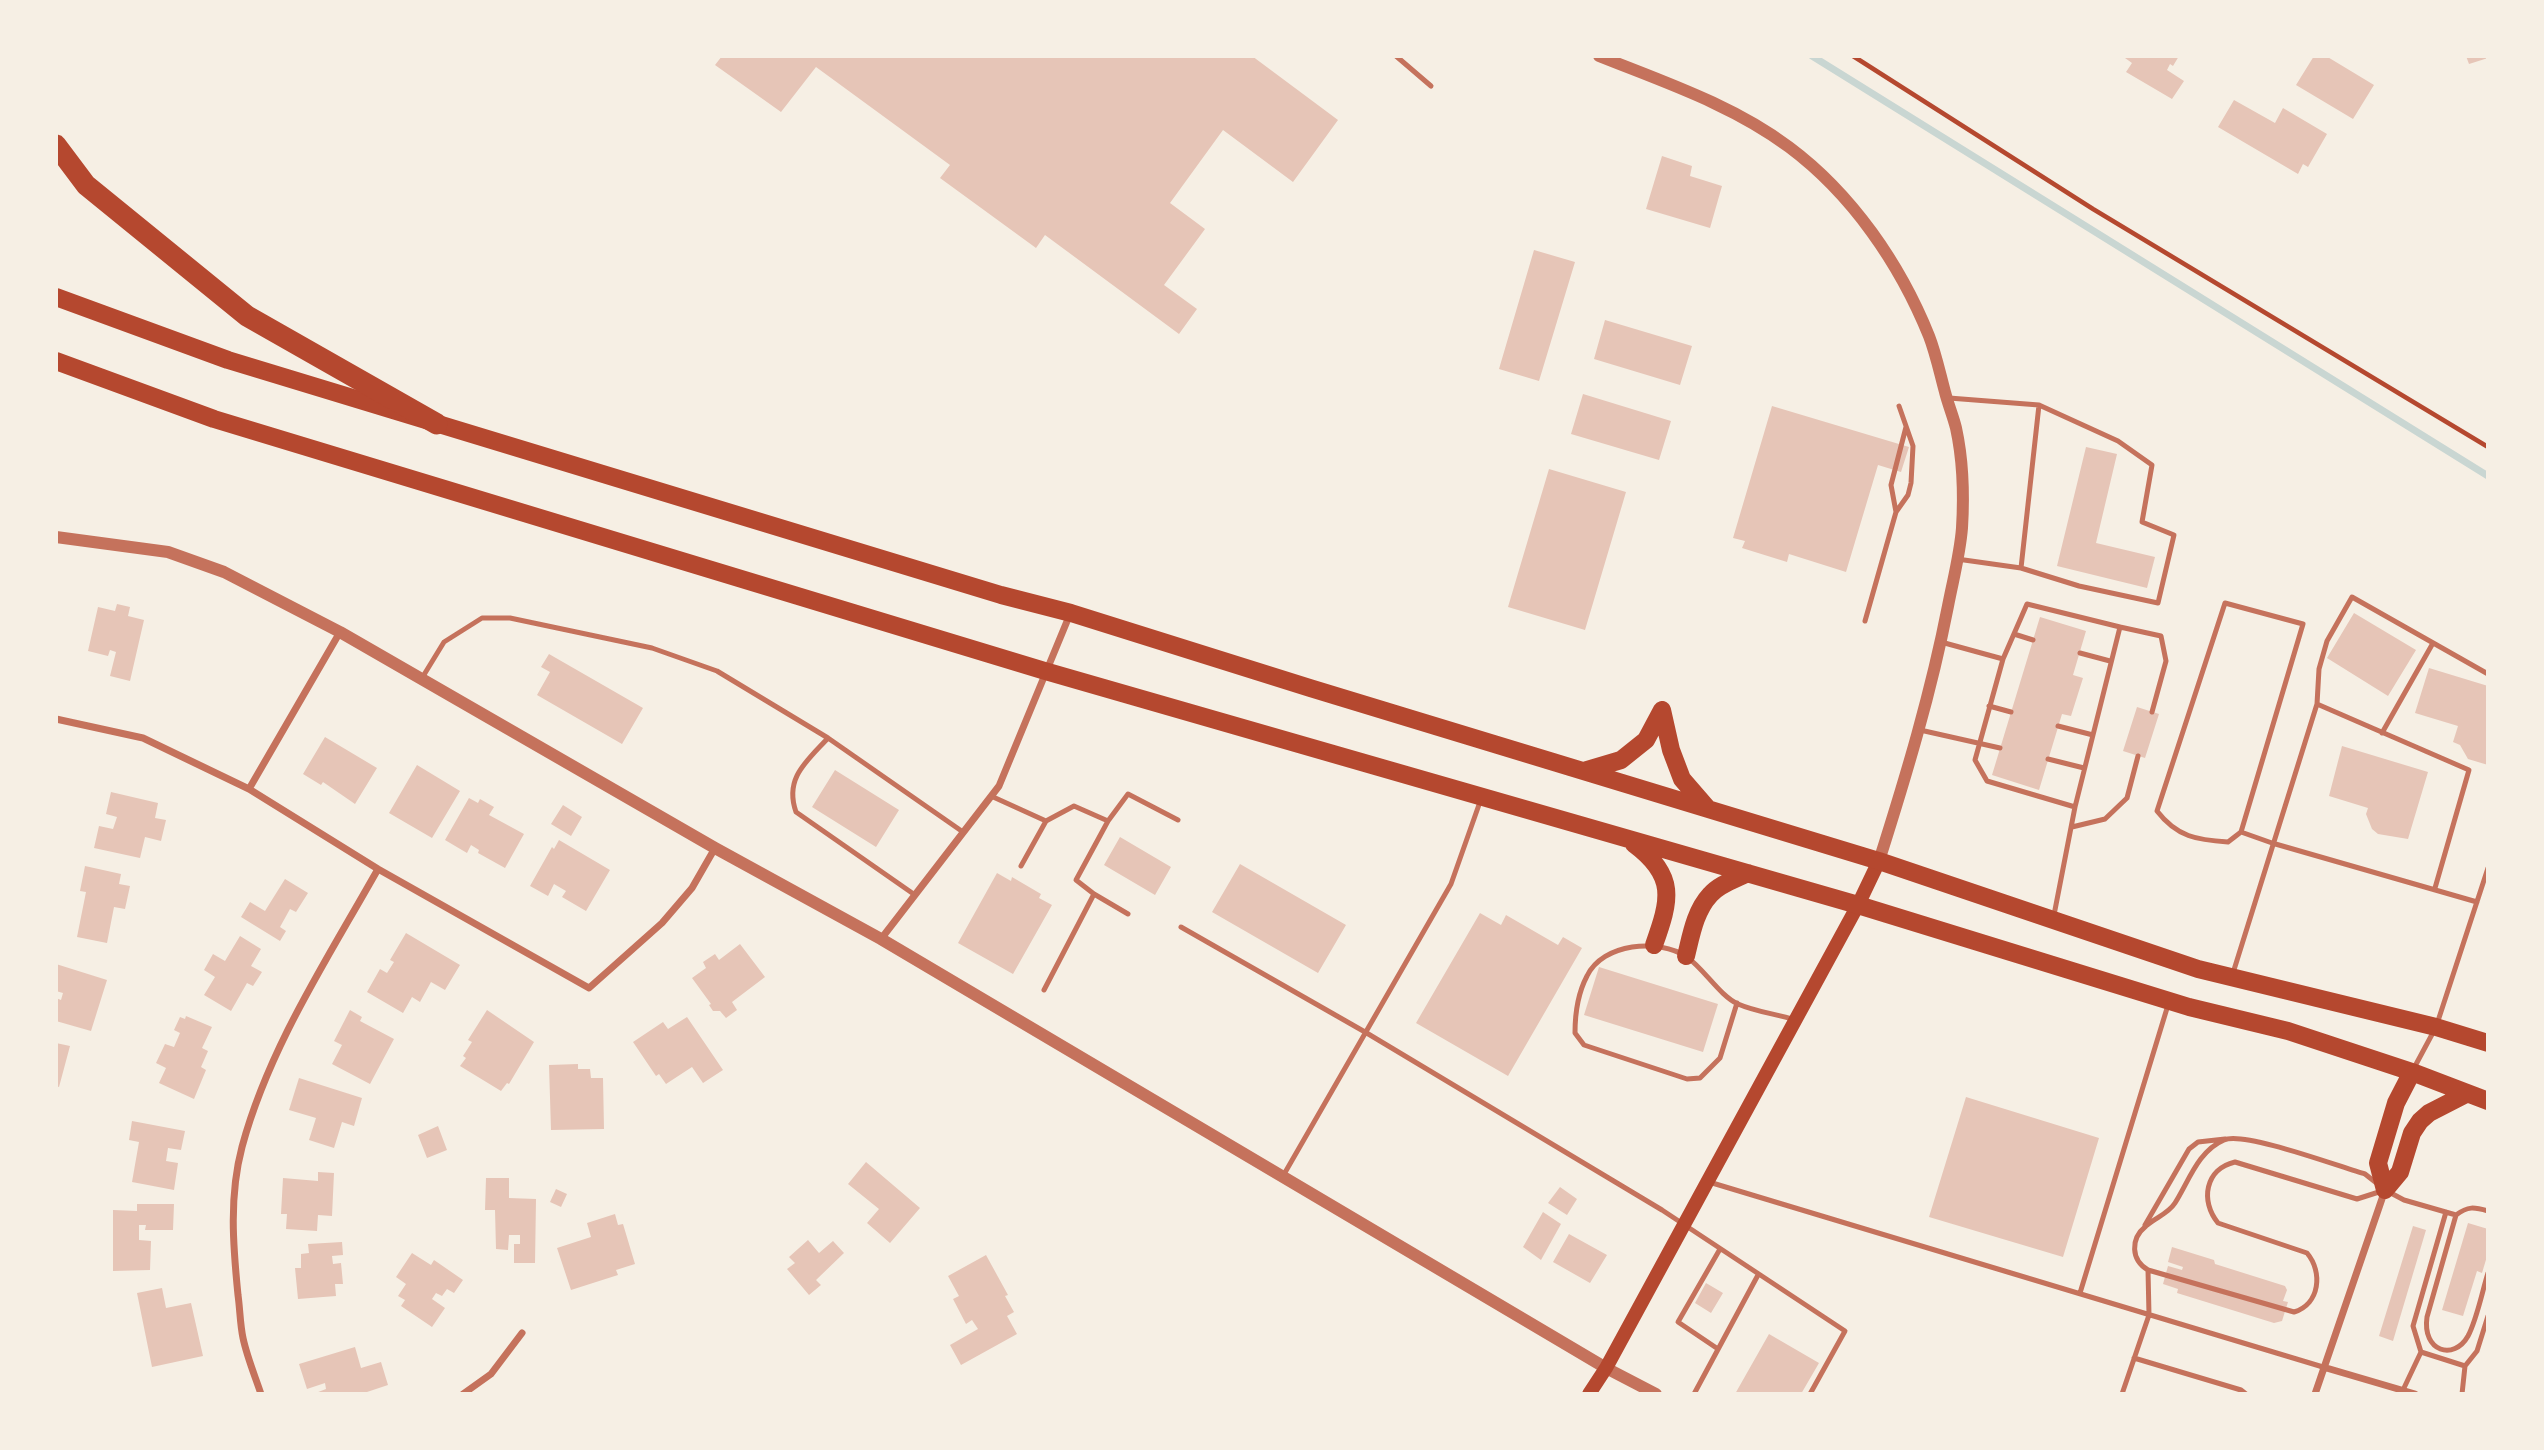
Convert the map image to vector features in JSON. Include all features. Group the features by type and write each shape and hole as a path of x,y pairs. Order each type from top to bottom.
{"highway":[{"path":"56,145 86,185 247,316 437,424"}],"main road":[{"path":"56,298 228,359 437,424 1001,595 1071,613 1879,861 2232,979 2435,1027 2488,1043"},
{"path":"56,361 214,419 1045,671 1858,905 2189,1007 2288,1031 2412,1072 2488,1101"},
{"path":"1583,771 1621,760 1646,740 1662,710 1671,750 1682,779 1708,809"},
{"path":"1625,838 1649,855 1660,870 1668,891 1667,910 1654,946"},
{"path":"1589,1394 1606,1368 1858,905 1879,861"},
{"path":"1686,956 1695,922 1710,894 1748,873"},
{"path":"2385,1190 2378,1163 2396,1102 2412,1072"},
{"path":"2385,1190 2400,1172 2412,1133 2420,1121 2466,1094"}],"street":[{"path":"1600,56 1699,97 1755,124 1816,169 1852,207 1883,248 1910,294 1930,338 1956,428 1962,484 1962,526 1941,642 1920,730 1879,861"},
{"path":"56,537 168,552 224,572 340,632 715,848 881,939 1606,1368 1656,1394"},
{"path":"881,939 999,786 1071,613"},
{"path":"249,789 340,632"},
{"path":"56,719 143,738 249,789 378,869 589,988 662,923 692,888 715,848"},
{"path":"261,1394 243,1338 234,1262 232,1227 235,1184 242,1147 256,1105 288,1031 378,869"},
{"path":"2315,1394 2385,1190"},
{"path":"463,1394 491,1374 522,1334"},
{"path":"2323,1367 2415,1394"}],"lane":[{"path":"1396,56 1432,86"},
{"path":"1946,398 2039,405 2118,441 2152,465 2142,522 2174,535 2158,603 2078,586 2021,568 1958,559"},
{"path":"2021,568 2039,405"},
{"path":"1864,621 1896,512 1908,495 1913,471 1913,446 1899,406"},
{"path":"1896,512 1891,485 1906,426"},
{"path":"2232,979 2317,704 2319,669 2327,641 2352,597 2488,674"},
{"path":"2225,603 2303,624 2241,832 2228,842 2201,840 2169,827 2157,811 2225,603"},
{"path":"2075,807 1987,781 1975,760 2003,659 2027,604 2161,636 2166,661 2152,712"},
{"path":"421,678 444,642 482,618 510,618 652,648 717,671 828,738 964,832"},
{"path":"2053,918 2075,807 2120,627"},
{"path":"2014,635 2033,640"},
{"path":"1941,642 2003,659"},
{"path":"2382,733 2433,643"},
{"path":"2080,653 2110,661"},
{"path":"2317,704 2469,770 2435,888"},
{"path":"1989,706 2011,712"},
{"path":"2058,726 2093,735"},
{"path":"1920,730 2000,748"},
{"path":"828,738 806,762 792,783 792,802 796,811 915,895"},
{"path":"2072,827 2105,819 2127,798 2138,756"},
{"path":"2048,759 2084,768"},
{"path":"1128,914 1076,880 1108,821 1128,794 1178,820"},
{"path":"991,796 1046,821"},
{"path":"1283,1176 1451,884 1482,796"},
{"path":"1021,866 1046,821 1074,806 1108,821"},
{"path":"2241,832 2477,902"},
{"path":"2412,1072 2435,1027 2488,868"},
{"path":"1044,990 1094,894"},
{"path":"1181,927 1365,1032 1684,1224 1845,1331 1810,1394"},
{"path":"1737,1003 1720,1058 1700,1078 1687,1079 1584,1045 1575,1033 1576,1015 1586,976 1595,963 1628,948 1654,946 1686,956 1737,1003 1795,1020"},
{"path":"2080,1293 2169,1001"},
{"path":"2144,1226 2161,1217 2174,1205 2198,1162 2225,1139"},
{"path":"2385,1190 2357,1199 2235,1161 2224,1164 2215,1173 2207,1198 2209,1212 2218,1223 2306,1253 2314,1262 2317,1276 2312,1301 2305,1308 2294,1312 2285,1312 2148,1270 2135,1258 2137,1237 2189,1149 2198,1142 2247,1139 2365,1174 2385,1190 2404,1200 2456,1215"},
{"path":"1707,1181 2323,1367"},
{"path":"2488,1211 2473,1206 2456,1215 2425,1329 2429,1342 2438,1348 2449,1350 2468,1338 2488,1273"},
{"path":"2403,1390 2421,1352 2413,1326 2446,1212"},
{"path":"1718,1349 1678,1322 1720,1249"},
{"path":"2122,1394 2149,1315 2148,1270"},
{"path":"1694,1394 1758,1275"},
{"path":"2462,1394 2465,1366 2477,1351 2488,1316"},
{"path":"2421,1352 2465,1366"},
{"path":"2134,1358 2241,1390 2246,1394"}],"path":[{"path":"1853,56 2105,216 2488,447"}],"building":[{"path":"722,56 1252,56 1338,120 1293,182 1223,130 1170,203 1205,229 1164,285 1197,309 1179,334 1045,235 1036,248 940,178 950,165 816,67 781,112 715,65"},
{"path":"2126,56 2179,56 2167,70 2184,81 2172,99 2126,72 2132,63"},
{"path":"2314,56 2326,56 2374,85 2353,119 2296,85"},
{"path":"2466,56 2488,56 2488,58 2469,64"},
{"path":"2234,100 2275,123 2283,108 2327,134 2308,167 2303,164 2298,174 2218,127"},
{"path":"1662,156 1692,166 1690,176 1722,186 1710,228 1646,209"},
{"path":"1534,250 1575,262 1539,381 1499,369"},
{"path":"1605,320 1692,346 1680,385 1594,359"},
{"path":"1583,394 1671,421 1659,460 1571,434"},
{"path":"1772,406 1909,447 1901,472 1878,465 1846,572 1789,554 1787,562 1742,548 1745,541 1733,538"},
{"path":"2086,447 2117,454 2096,543 2155,557 2147,588 2057,566"},
{"path":"1549,469 1626,492 1585,630 1508,607"},
{"path":"117,604 130,607 128,616 144,620 130,681 110,676 116,652 110,650 108,656 88,651 98,607 115,611"},
{"path":"2354,613 2416,650 2388,696 2327,658"},
{"path":"2040,617 2086,631 2073,675 2083,678 2071,716 2062,714 2039,790 1992,775"},
{"path":"549,654 643,708 622,744 537,695 550,672 541,667"},
{"path":"2429,668 2488,686 2488,765 2468,759 2460,745 2453,742 2458,726 2415,713"},
{"path":"2137,707 2159,714 2145,758 2123,751"},
{"path":"325,737 377,768 355,804 323,782 321,785 303,774"},
{"path":"2342,746 2428,772 2408,839 2378,834 2372,829 2366,814 2368,808 2329,796"},
{"path":"417,765 460,791 432,838 389,813"},
{"path":"835,770 899,810 876,847 812,807"},
{"path":"111,792 158,803 155,818 166,820 161,841 145,837 140,858 94,848 99,826 113,829 117,817 106,814"},
{"path":"469,798 478,803 480,799 494,807 489,815 524,834 505,868 478,853 479,850 471,845 467,853 445,840"},
{"path":"563,805 582,817 571,836 551,824"},
{"path":"1120,837 1171,867 1155,895 1104,865"},
{"path":"559,840 610,870 586,911 562,897 566,891 554,884 548,896 530,886 552,847 554,849"},
{"path":"1240,864 1346,925 1318,973 1212,912"},
{"path":"85,866 121,874 119,884 130,886 125,909 114,907 107,943 77,937 86,892 80,891"},
{"path":"997,873 1011,881 1012,877 1041,894 1039,898 1052,905 1013,974 958,943"},
{"path":"285,879 308,893 296,912 290,909 280,927 286,931 280,941 241,917 250,902 265,911"},
{"path":"1480,913 1501,925 1506,915 1558,945 1563,937 1582,948 1508,1076 1416,1023"},
{"path":"406,933 460,965 445,990 431,982 420,1002 412,997 403,1013 367,992 380,969 387,973 394,962 390,960"},
{"path":"240,936 261,949 251,966 262,972 253,986 247,983 231,1011 204,995 215,977 204,970 213,954 225,961"},
{"path":"740,944 765,977 732,1002 737,1010 726,1018 720,1011 713,1011 692,978 706,968 703,962 715,954 719,960"},
{"path":"56,964 107,980 91,1031 56,1021 56,998 61,1000 63,993 56,991"},
{"path":"1599,967 1718,1004 1703,1052 1584,1015"},
{"path":"350,1010 362,1017 360,1021 394,1039 370,1084 332,1064 342,1045 334,1041"},
{"path":"487,1010 534,1042 509,1084 501,1091 460,1066 472,1042 468,1040"},
{"path":"186,1016 212,1027 202,1048 208,1051 201,1067 206,1070 194,1099 159,1083 166,1068 156,1063 165,1044 174,1047 180,1033 174,1030 180,1017 185,1019"},
{"path":"687,1017 723,1070 703,1083 692,1067 666,1084 659,1074 656,1076 633,1042 663,1022 668,1029"},
{"path":"56,1043 70,1046 59,1087 56,1086"},
{"path":"578,1064 578,1069 590,1069 591,1078 603,1078 604,1129 551,1130 549,1065"},
{"path":"299,1078 362,1098 354,1126 342,1122 334,1148 309,1140 316,1118 289,1110"},
{"path":"1966,1097 2099,1138 2063,1257 1929,1217"},
{"path":"132,1121 185,1131 181,1150 168,1148 166,1161 178,1163 174,1190 132,1182 139,1142 129,1140"},
{"path":"438,1126 447,1150 427,1158 418,1135"},
{"path":"866,1162 920,1208 890,1243 867,1223 879,1209 848,1184"},
{"path":"318,1172 334,1173 332,1216 318,1215 317,1231 286,1229 287,1214 281,1214 283,1178 318,1181"},
{"path":"486,1178 509,1178 509,1198 536,1199 535,1263 514,1263 514,1244 520,1244 520,1235 509,1235 508,1250 496,1249 495,1210 485,1210"},
{"path":"1560,1187 1577,1199 1567,1215 1548,1203"},
{"path":"556,1189 567,1194 561,1207 550,1202"},
{"path":"137,1204 174,1204 173,1230 145,1230 146,1225 139,1225 139,1240 151,1241 150,1270 113,1271 113,1210 137,1211"},
{"path":"1543,1212 1561,1224 1541,1260 1523,1247"},
{"path":"615,1214 618,1225 623,1224 635,1264 616,1270 618,1275 571,1290 557,1248 591,1237 587,1223"},
{"path":"2468,1223 2488,1229 2488,1253 2482,1273 2477,1271 2463,1316 2442,1310"},
{"path":"2413,1226 2426,1230 2393,1341 2379,1336"},
{"path":"1569,1234 1607,1255 1590,1283 1553,1262"},
{"path":"808,1240 819,1253 833,1241 844,1253 816,1280 821,1285 809,1295 787,1269 795,1263 789,1257"},
{"path":"342,1242 343,1255 332,1256 333,1264 341,1263 343,1284 335,1284 336,1296 298,1299 295,1268 301,1268 301,1254 309,1253 308,1244"},
{"path":"2172,1247 2285,1286 2287,1290 2283,1301 2288,1302 2282,1321 2274,1323 2177,1293 2178,1289 2163,1284 2168,1266 2182,1270 2183,1267 2168,1262"},
{"path":"412,1253 431,1265 434,1260 463,1280 454,1293 447,1289 442,1296 436,1293 432,1299 445,1308 432,1327 401,1306 405,1300 398,1296 406,1284 396,1277"},
{"path":"986,1255 1008,1295 1005,1296 1014,1312 1007,1316 1017,1334 961,1365 950,1345 978,1329 972,1320 966,1324 953,1299 959,1296 948,1276"},
{"path":"1706,1283 1723,1293 1711,1313 1695,1303"},
{"path":"162,1288 166,1308 191,1303 203,1356 152,1367 137,1293"},
{"path":"1769,1334 1819,1363 1801,1394 1735,1394"},
{"path":"355,1347 361,1368 381,1362 388,1385 361,1394 313,1394 326,1389 325,1383 307,1389 299,1364"}],"waterway":[{"path":"1812,56 2488,476"}]}
